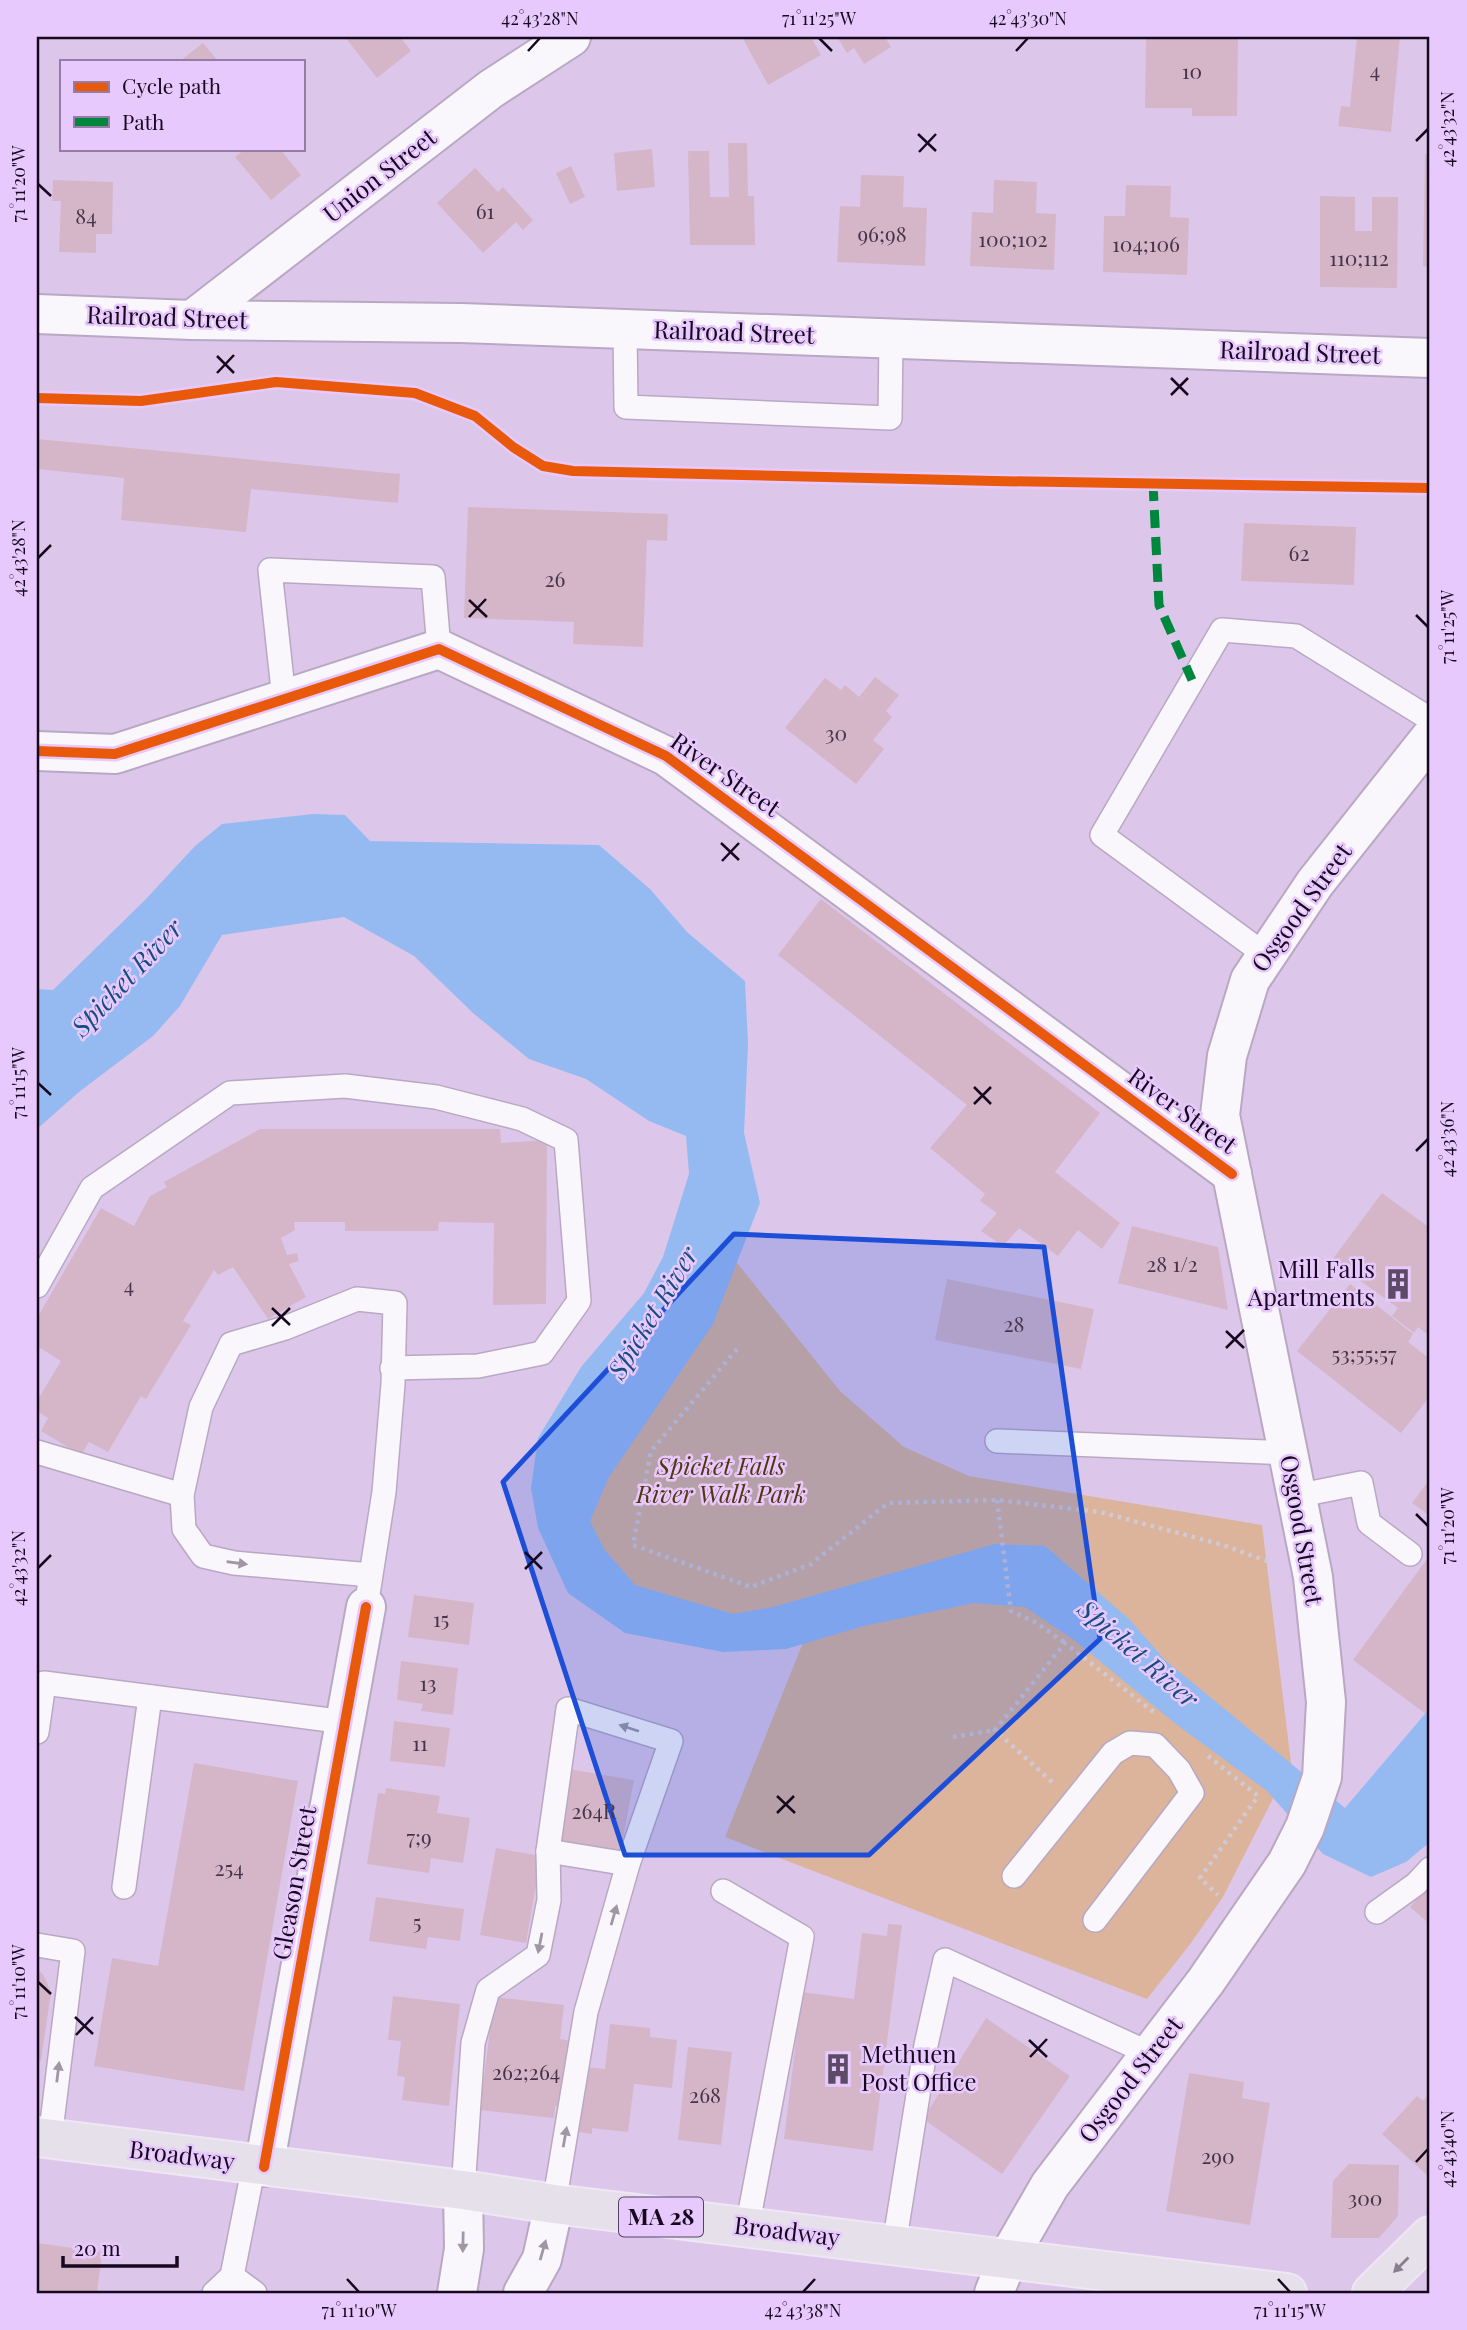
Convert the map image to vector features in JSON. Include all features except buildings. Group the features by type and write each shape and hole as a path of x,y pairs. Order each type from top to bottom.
{"main road":[{"name":"Union Street","path":"192,320 491,89 571,37"},
{"name":"Railroad Street","path":"37,314 192,320 461,323 1430,358"},
{"path":"37,751 115,754 439,649"},
{"name":"River Street","path":"439,649 666,756 1232,1174"},
{"name":"Osgood Street","path":"994,2293 1008,2258 1050,2185 1151,2054 1247,1923 1287,1863 1305,1827 1322,1777 1326,1702 1313,1577 1220,1115 1227,1056 1250,980 1315,883 1430,738"},
{"name":"Gleason Street","path":"259,2166 369,1591"},
{"name":"Broadway","path":"43,2138 463,2190 554,2204 1008,2258 1234,2290 1287,2293"},
{"path":"457,2293 464,2249 463,2190"},
{"path":"523,2293 541,2259 554,2204"},
{"path":"1373,2293 1430,2236"}],"lane":[{"path":"625,329 626,407 890,418 891,339"},
{"path":"284,699 270,570 433,577 439,649"},
{"path":"1267,956 1102,835 1222,630 1296,636 1430,719"},
{"path":"37,1286 93,1188 230,1093 345,1086 436,1097 522,1119 566,1140 579,1301 542,1353 478,1366 392,1367"},
{"path":"357,1298 396,1303 384,1492 369,1591 203,1556 184,1529 182,1495 201,1407 231,1345 285,1328 357,1298"},
{"path":"997,1441 1288,1453"},
{"path":"37,1452 182,1495"},
{"path":"1296,1496 1361,1483 1369,1523 1410,1554"},
{"path":"37,1732 44,1683 345,1722"},
{"path":"124,1887 150,1697"},
{"path":"463,2190 473,2043 488,1990 538,1955 549,1900 548,1851 568,1709 671,1741 628,1864 586,2012 554,2204"},
{"path":"1014,1876 1113,1753 1130,1743 1155,1745 1179,1770 1192,1793 1095,1920"},
{"path":"548,1851 628,1864"},
{"path":"1377,1912 1416,1884 1430,1868"},
{"path":"723,1891 802,1937 747,2228"},
{"path":"37,1945 73,1951 43,2138"},
{"path":"894,2245 926,2045 945,1960 1151,2054"},
{"path":"214,2293 232,2276 259,2166"},
{"path":"232,2276 255,2293"}],"path":[{"path":"737,1349 651,1451 633,1545 751,1587 811,1564 888,1503 997,1500 1100,1512 1223,1545 1313,1577"},
{"path":"997,1500 1011,1612 1035,1622 1065,1643 1164,1720"},
{"path":"953,1737 995,1730 1065,1643"},
{"path":"995,1730 1073,1802"},
{"path":"1206,1754 1258,1796 1200,1878 1247,1923"}],"highlighted area":[{"path":"734,1234 1044,1247 1100,1639 869,1855 625,1855 503,1482"}],"green space":[{"name":"Spicket Falls River Walk Park","path":"729,1253 840,1391 904,1447 969,1476 1262,1525 1291,1763 1223,1897 1147,1999 725,1837 810,1625 636,1616 555,1509"}],"water":[{"name":"Spicket River","path":"313,814 345,815 370,841 599,845 650,889 687,932 745,981 748,1044 744,1133 760,1203 713,1324 609,1477 590,1521 604,1549 635,1585 733,1614 773,1607 995,1544 1045,1546 1129,1619 1165,1660 1345,1808 1430,1708 1430,1842 1406,1862 1371,1877 1323,1854 1267,1791 1177,1725 1074,1640 1025,1607 974,1603 864,1626 786,1649 723,1652 625,1633 568,1593 538,1528 531,1488 538,1438 581,1367 644,1293 663,1257 689,1174 686,1136 649,1121 586,1079 529,1059 473,1013 414,956 344,917 222,935 180,1006 153,1036 79,1092 37,1129 37,989 53,990 145,900 195,846 222,824"}],"marked path":[{"path":"1153,483 1159,605 1192,680"}],"cycle path":[{"path":"37,398 141,401 276,382 415,393 475,416 513,447 543,466 573,471 1430,488"},
{"path":"37,751 115,754 439,649 666,756 1232,1174"},
{"path":"264,2167 366,1607"}],"place":[{"name":"Mill Falls Apartments","path":"1398,1284"},
{"name":"Methuen Post Office","path":"838,2069"}]}
